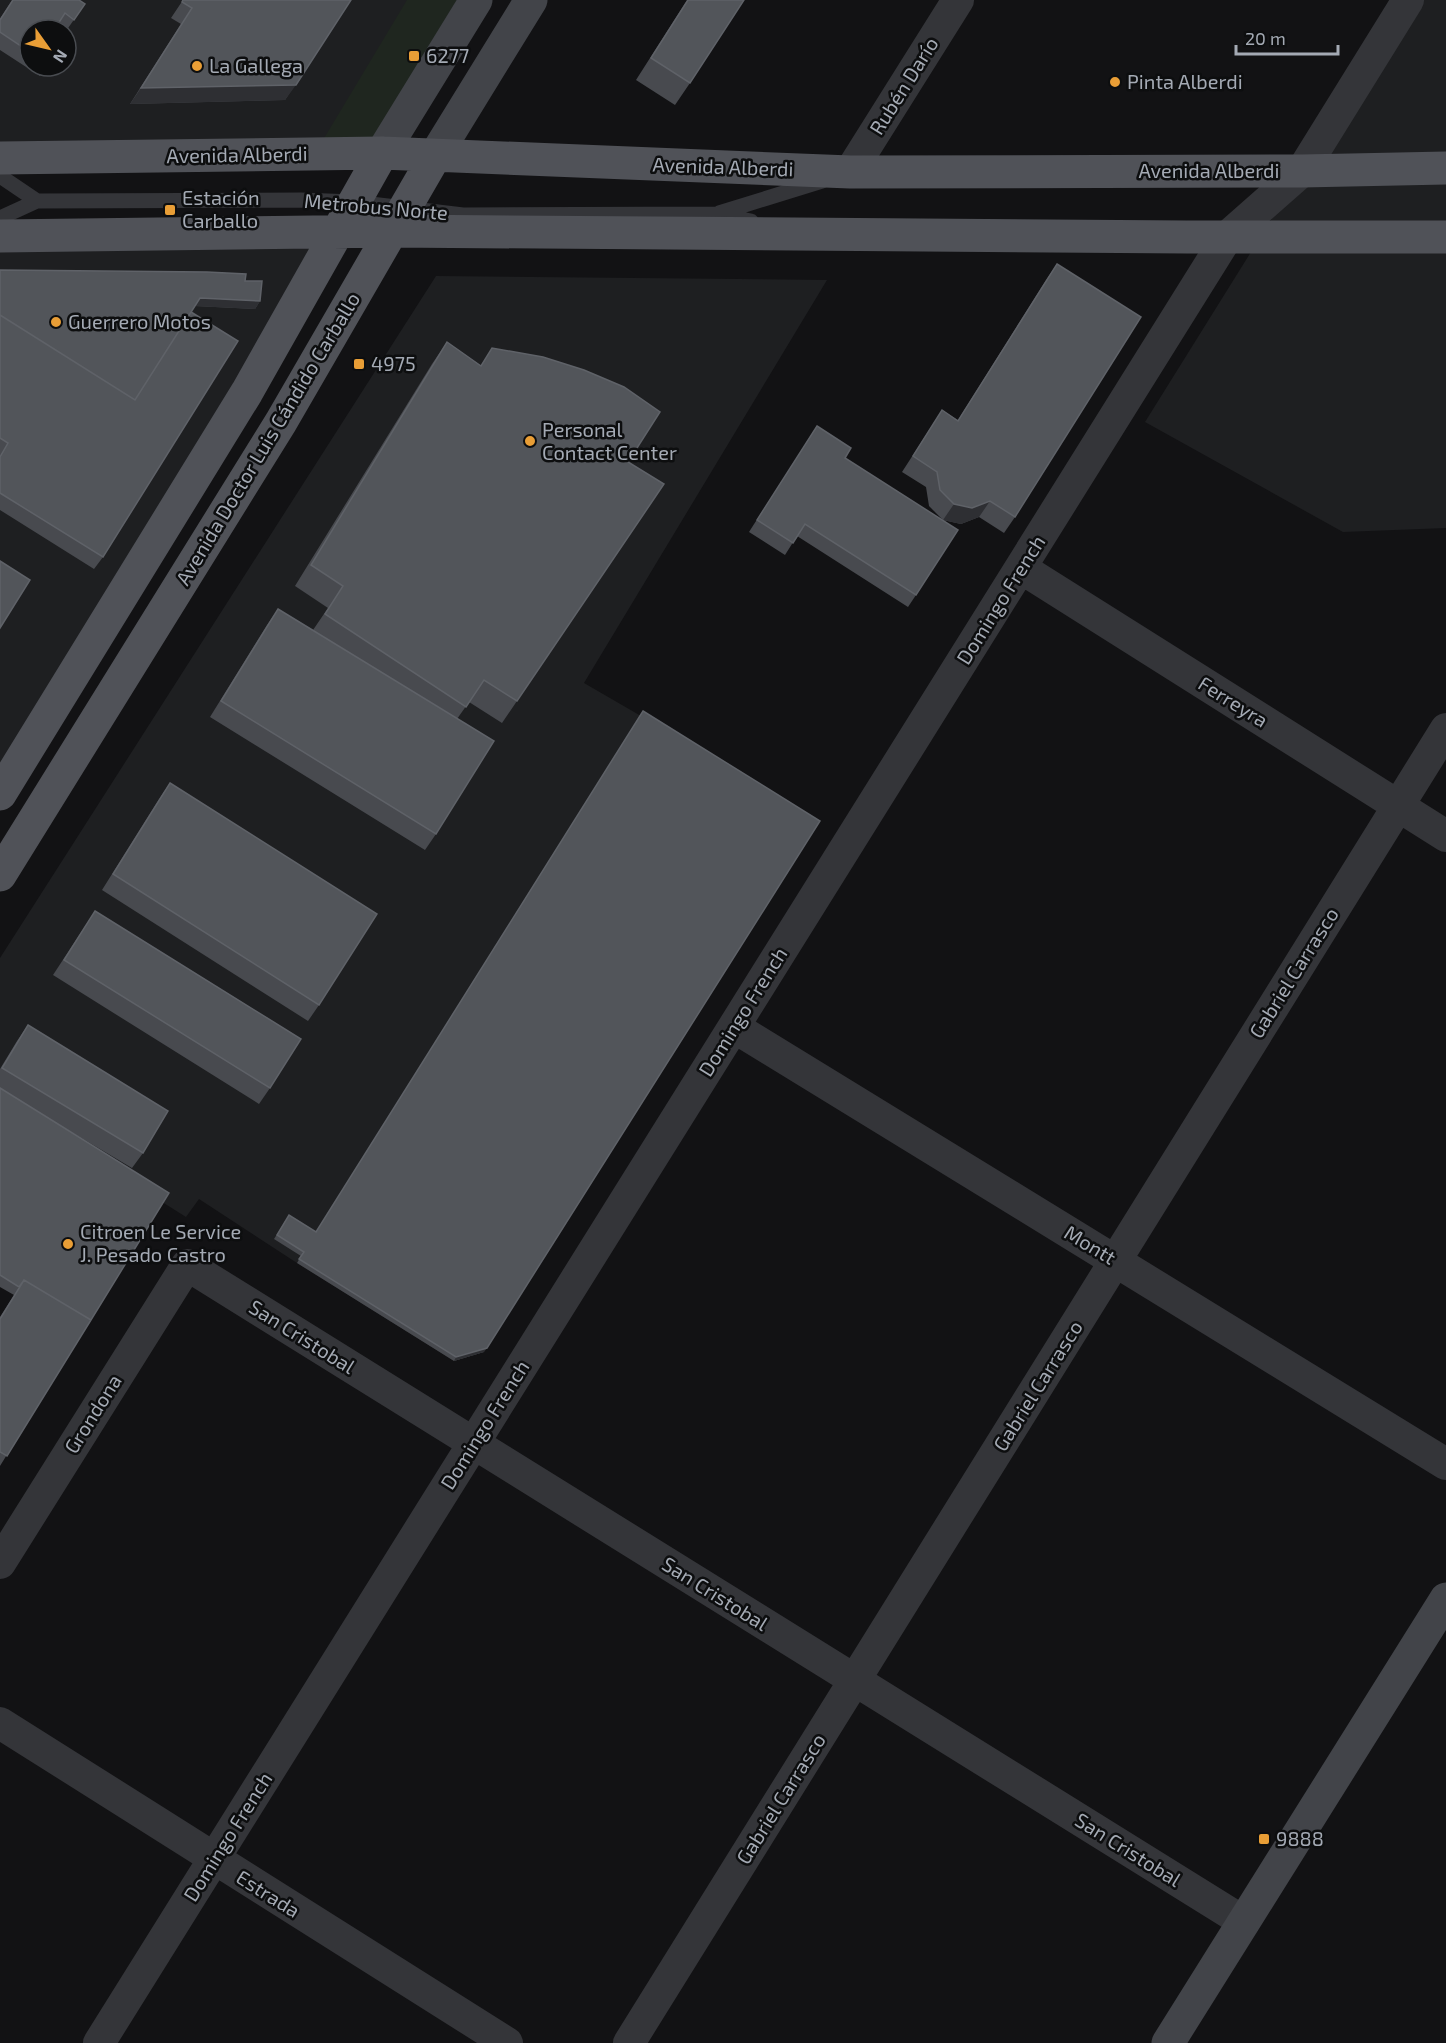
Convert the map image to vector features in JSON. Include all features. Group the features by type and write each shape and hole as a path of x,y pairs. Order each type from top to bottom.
{"main road":[{"name":"Avenida Alberdi","path":"0,158 382,153 850,172 1302,171 1446,168"},
{"path":"0,794 247,392 382,153"},
{"name":"Avenida Doctor Luis Cándido Carballo","path":"0,875 281,422 435,156"},
{"path":"0,236 338,232 398,220 816,233 1446,237"}],"street":[{"path":"382,153 476,0"},
{"name":"Avenida Doctor Luis Cándido Carballo","path":"435,156 531,0"},
{"name":"Rubén Darío","path":"850,172 958,0"},
{"name":"Domingo French","path":"101,2042 1227,237 1302,171 1408,0"},
{"name":"Ferreyra","path":"1021,568 1446,836"},
{"name":"Gabriel Carrasco","path":"629,2043 1446,729"},
{"name":"Montt","path":"734,1027 1446,1464"},
{"name":"San Cristobal","path":"187,1265 1244,1922"},
{"name":"Grondona","path":"0,1563 187,1265"},
{"path":"1168,2043 1446,1599"},
{"name":"Estrada","path":"0,1723 213,1860 507,2043"}],"lane":[{"name":"Metrobus Norte","path":"716,214 850,172"},
{"path":"0,176 37,201"},
{"name":"Metrobus Norte","path":"0,218 37,201 301,200 354,202 398,220 463,215 716,214 816,233"}],"shaded area":[{"path":"0,0 476,0 382,153 0,158"},
{"path":"407,0 457,0 374,137 320,145"},
{"path":"1408,0 1446,0 1446,528 1343,532 1145,422"},
{"path":"338,232 0,794 0,236"},
{"path":"436,276 827,280 584,683 817,825 484,1352 454,1361 199,1199 186,1217 0,1100 0,958"}],"building":[{"path":"13,0 79,0 85,4 75,18 65,13 62,18 18,18 18,44 0,32 0,20"},
{"path":"183,0 351,0 296,85 141,88 192,8 182,2"},
{"path":"688,0 744,0 690,83 651,58"},
{"path":"1057,264 1141,317 1015,517 990,501 972,508 954,504 940,490 937,472 913,456 942,410 958,421"},
{"path":"0,270 207,272 246,274 245,281 262,281 260,301 200,298 135,400 0,315"},
{"path":"191,312 238,341 103,557 0,493 0,457 8,443 0,438 0,315 135,400"},
{"path":"447,342 481,366 492,348 543,357 584,370 624,387 660,412 628,462 664,484 517,701 484,680 466,707 325,614 343,586 311,565"},
{"path":"817,426 851,448 845,458 958,530 916,595 805,524 793,543 757,520"},
{"path":"0,561 30,580 0,628"},
{"path":"278,609 494,741 436,834 221,701"},
{"path":"643,711 820,821 487,1348 456,1357 299,1259 304,1252 277,1235 289,1215 316,1232"},
{"path":"170,783 377,914 319,1005 113,874"},
{"path":"95,911 301,1039 270,1088 64,960"},
{"path":"28,1025 168,1111 143,1153 2,1068"},
{"name":"Citroen Le Service J. Pesado Castro","path":"0,1088 169,1193 91,1320 24,1280 19,1287 0,1275"},
{"path":"24,1280 91,1320 7,1456 0,1452 0,1319"}],"place":[{"name":"6277","path":"414,56"},
{"name":"La Gallega","path":"197,66"},
{"name":"Pinta Alberdi","path":"1115,82"},
{"name":"Estación Carballo","path":"170,210"},
{"name":"Guerrero Motos","path":"56,322"},
{"name":"4975","path":"359,364"},
{"name":"Personal Contact Center","path":"530,441"},
{"name":"Citroen Le Service J. Pesado Castro","path":"68,1244"},
{"name":"9888","path":"1264,1839"}]}
